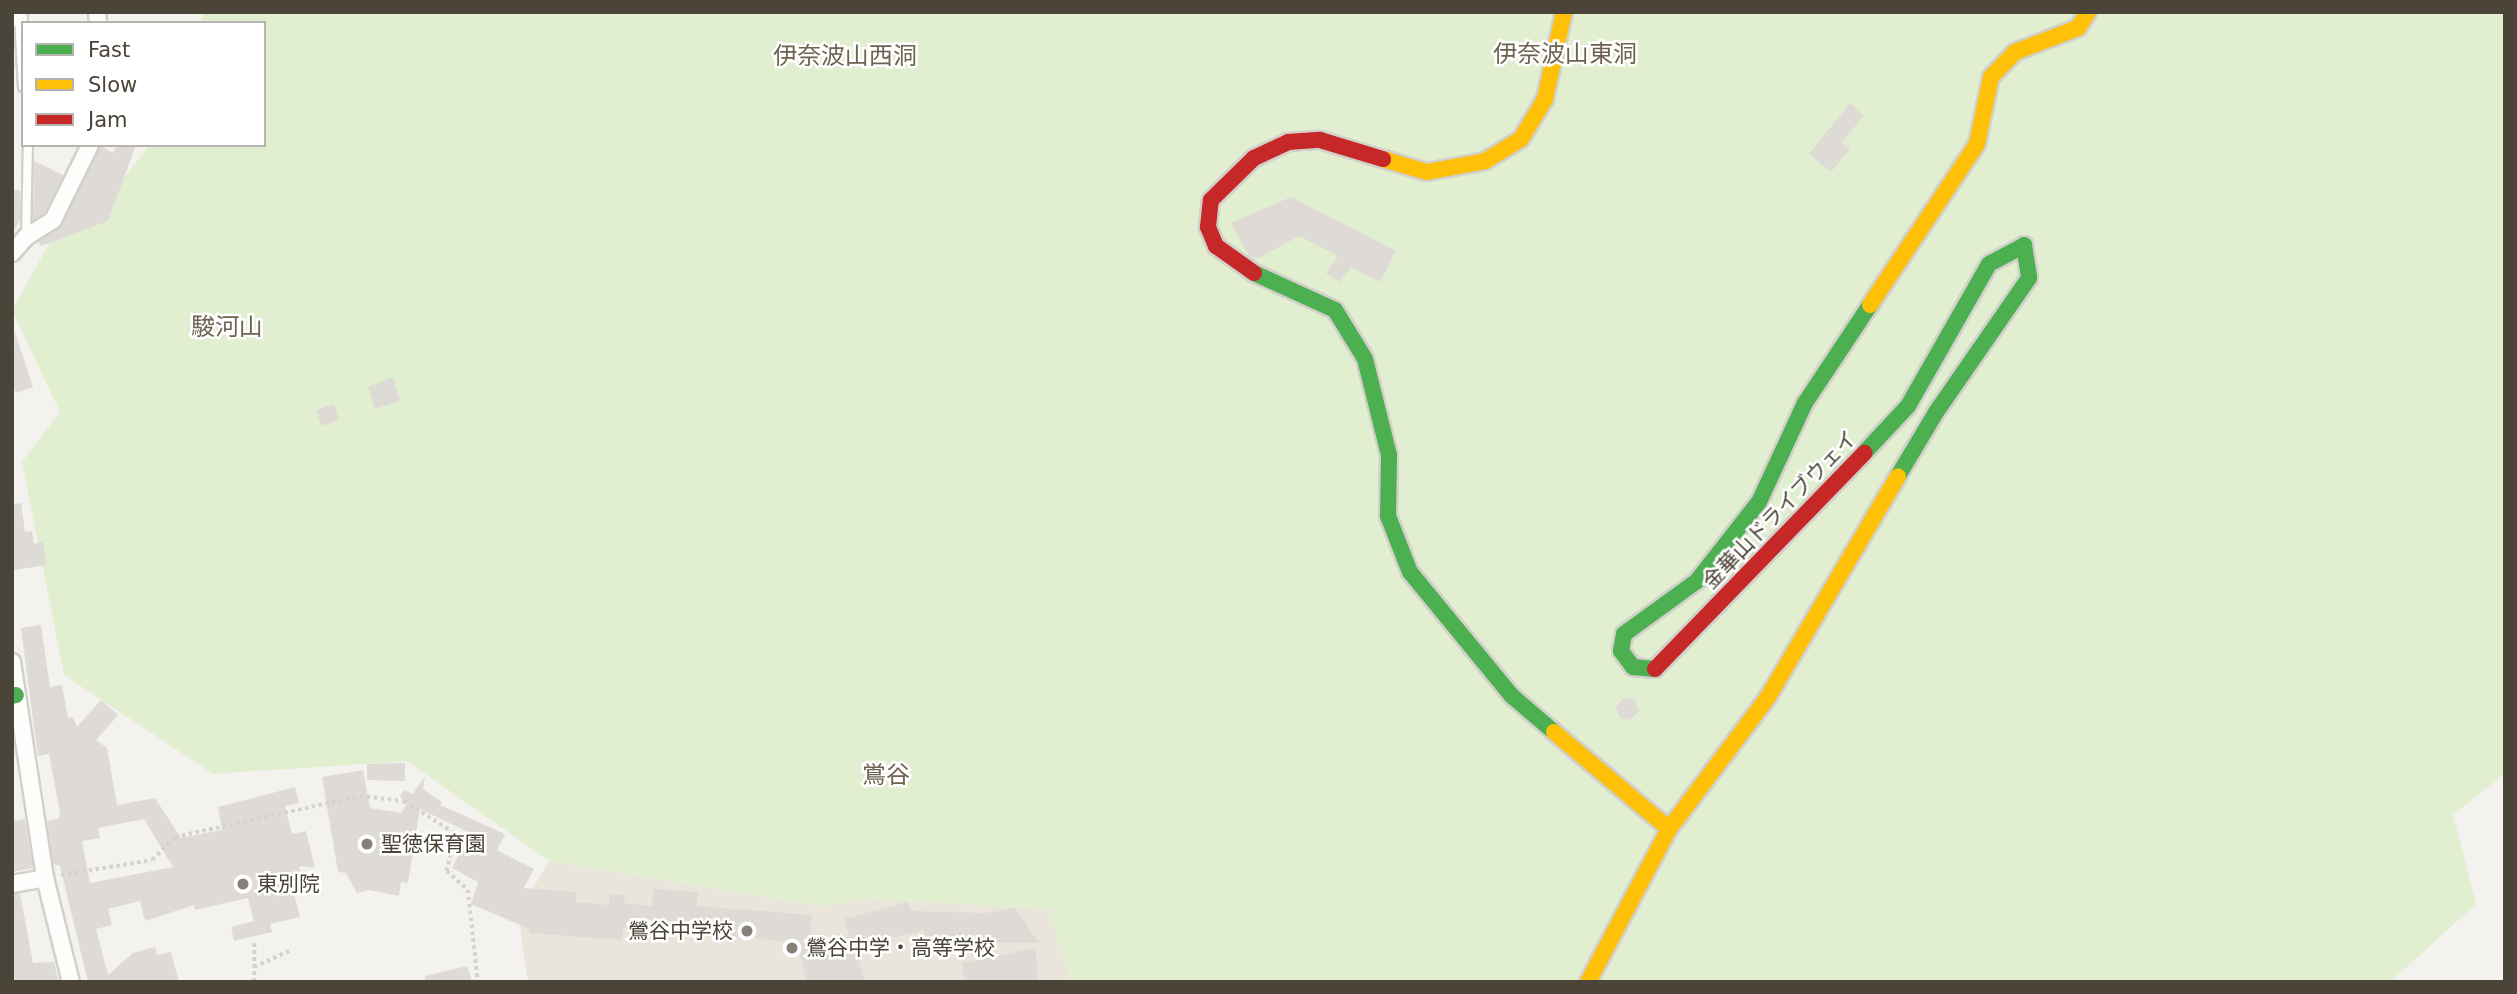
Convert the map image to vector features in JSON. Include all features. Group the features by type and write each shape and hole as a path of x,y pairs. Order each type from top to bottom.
{"street":[{"path":"1564,12 1545,99 1521,139 1485,161 1427,172 1320,140 1288,142 1254,158 1224,184 1211,201 1208,227 1216,246 1240,267 1335,310 1365,359 1389,455 1388,516 1410,572 1446,621 1512,696 1669,829"},
{"name":"金華山ドライブウェイ","path":"1588,982 1669,829 1768,697 1935,414 2029,278 2024,245 2011,248 1989,264 1908,406 1659,669 1633,667 1621,651 1624,634 1697,581 1759,502 1805,403 1977,144 1991,77 2015,52 2078,28 2088,12"},
{"path":"12,253 26,237 53,220 89,147"},
{"path":"12,662 14,695 45,878 71,982"},
{"path":"12,884 45,878"}],"lane":[{"path":"17,16 21,63"},
{"path":"26,237 28,147"}],"path":[{"path":"45,878 152,860 175,837 346,799 404,801 456,834 447,871 468,890 478,982"},
{"path":"254,942 254,982"},
{"path":"254,967 291,950"}],"shaded area":[{"name":"鶯谷中学・高等学校","path":"549,861 820,906 867,899 1049,909 1072,982 528,982 518,914"}],"green space":[{"path":"203,12 2505,12 2505,773 2453,815 2476,904 2390,982 1072,982 1048,909 867,899 820,906 549,861 407,761 213,774 64,675 22,462 60,412 12,310 53,237 94,215 148,147 266,147 266,21 202,21"}],"building":[{"path":"1850,103 1864,115 1842,143 1850,149 1831,172 1809,154"},
{"path":"101,147 113,153 116,147 135,147 108,221 41,246 38,242 62,225"},
{"path":"34,161 63,175 45,213 33,220"},
{"path":"12,190 20,190 20,220 12,234"},
{"path":"1291,197 1396,251 1380,282 1351,267 1340,282 1326,273 1338,256 1299,236 1257,259 1249,256 1231,223"},
{"path":"15,332 33,387 16,393 12,382"},
{"path":"393,377 400,401 375,409 368,387"},
{"path":"334,404 339,420 321,426 316,410"},
{"path":"21,503 25,532 32,531 34,544 43,542 47,565 14,570 12,504"},
{"path":"41,625 50,687 62,685 68,718 73,717 77,727 101,700 118,715 96,740 107,748 117,805 155,798 181,838 222,830 218,807 295,787 299,803 285,806 292,834 306,831 315,868 299,866 303,882 292,885 300,917 270,924 272,932 234,941 231,927 254,921 248,898 195,910 194,905 145,921 140,901 108,909 112,925 96,929 108,975 133,953 155,947 157,955 171,952 179,982 88,982 60,866 53,864 47,821 59,818 60,813 49,754 38,756 21,628","holes":["144,819 173,867 90,883 82,841 100,838 98,828"]},
{"path":"1624,698 1635,700 1639,711 1631,720 1620,718 1616,707"},
{"path":"405,763 405,781 367,780 367,764"},
{"path":"363,770 370,808 401,813 408,802 400,797 404,790 413,794 425,776 423,789 442,802 440,805 505,834 497,850 534,869 524,888 577,892 576,902 609,905 610,894 625,895 624,903 652,906 653,889 698,892 697,906 812,915 810,948 849,937 844,919 908,902 911,911 986,913 1015,908 1039,943 924,941 924,930 855,947 865,982 807,982 797,942 623,928 622,940 529,933 529,929 471,904 478,882 452,868 470,833 420,809 408,883 401,882 399,896 369,890 357,893 346,873 338,872 322,777"},
{"path":"25,819 33,868 12,872 12,821"},
{"path":"20,893 33,963 54,962 59,982 12,982 12,894"},
{"path":"1035,948 1039,982 965,982 962,963"},
{"path":"467,966 472,982 426,982 425,976"}],"traffic: fast":[{"path":"1864,453 1908,406 1989,264 2024,245 2029,278 1935,414 1898,476"},
{"path":"1254,273 1335,310 1365,359 1389,455 1388,516 1410,572 1512,696 1554,732"},
{"path":"1655,669 1633,667 1621,651 1624,634 1697,581 1759,502 1805,403 1870,305"},
{"path":"12,696 16,695"}],"traffic: slow":[{"path":"1383,159 1427,172 1485,161 1521,139 1545,99 1564,12"},
{"path":"1870,305 1977,144 1991,77 2015,52 2078,28 2088,12"},
{"path":"1588,982 1669,829 1768,697 1898,476"},
{"path":"1554,732 1669,829"}],"traffic: jam":[{"path":"1254,273 1216,246 1208,227 1211,200 1254,158 1288,142 1320,140 1383,159"},
{"path":"1655,669 1864,453"}],"place":[{"name":"聖徳保育園","path":"367,844"},
{"name":"東別院","path":"243,884"},
{"name":"鶯谷中学校","path":"747,931"},
{"name":"鶯谷中学・高等学校","path":"792,948"}],"district":[{"name":"伊奈波山東洞","path":"1565,55"},
{"name":"伊奈波山西洞","path":"845,57"},
{"name":"駿河山","path":"227,328"},
{"name":"鴬谷","path":"886,776"}]}
